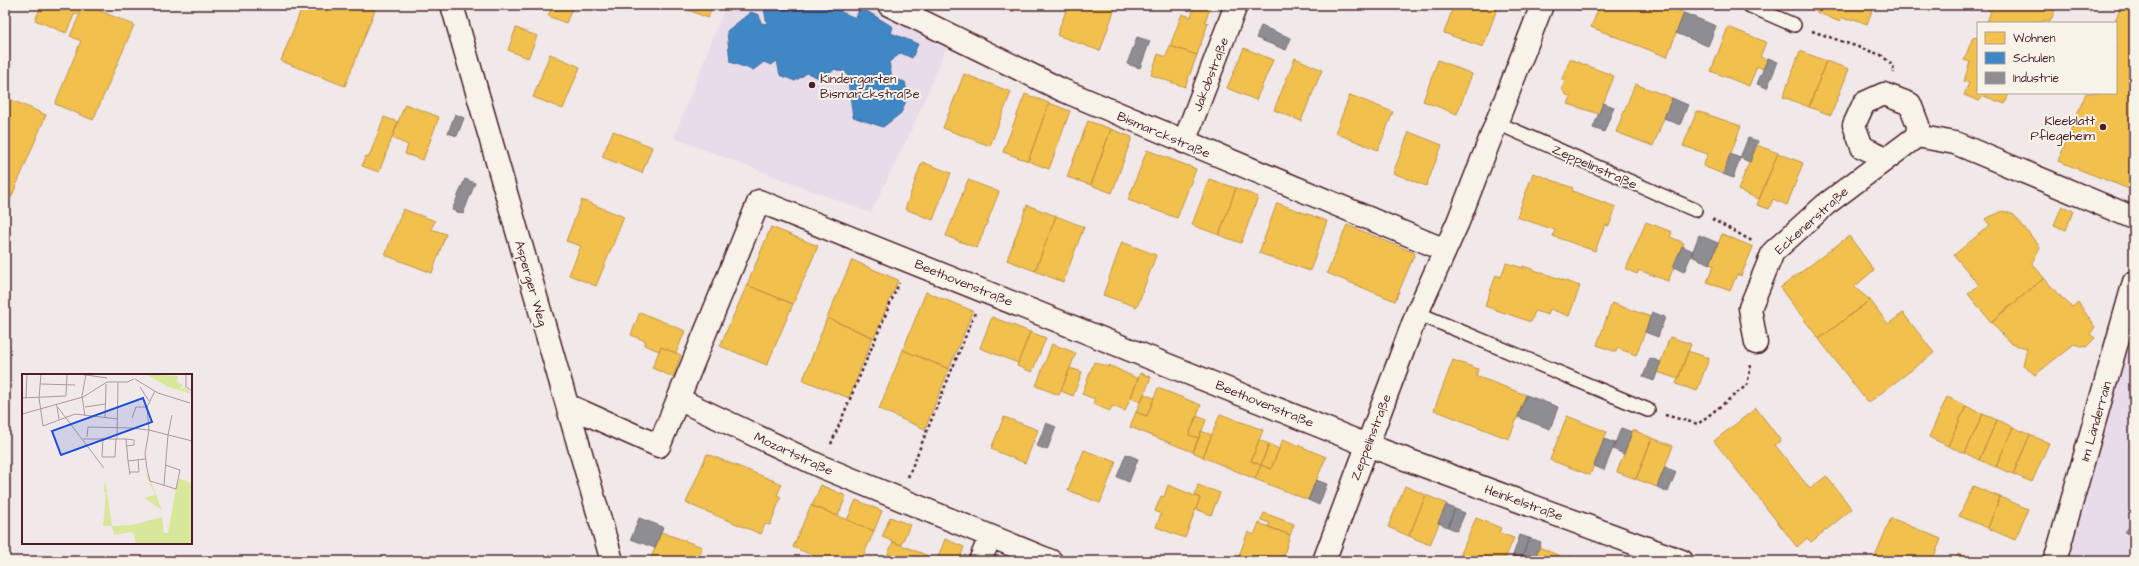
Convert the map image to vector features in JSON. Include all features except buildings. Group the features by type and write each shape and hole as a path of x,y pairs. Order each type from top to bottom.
{"street":[{"name":"Asperger Weg","path":"452,5 612,561"},
{"name":"Bismarckstraße","path":"889,5 1062,90 1445,250"},
{"name":"Jakobstraße","path":"1184,142 1236,5"},
{"name":"Zeppelinstraße","path":"1324,561 1417,313 1458,222 1495,122 1542,5"},
{"path":"1886,158 1862,147 1854,125 1864,103 1884,94 1910,104 1918,125 1917,136 1954,143 2134,218"},
{"name":"Eckenerstraße","path":"1756,343 1750,308 1773,252 1825,205 1917,136"},
{"name":"Beethovenstraße","path":"678,399 759,201 984,290 1367,445"},
{"name":"Im Länderrain","path":"2055,561 2134,282"},
{"path":"567,405 659,446 678,399"},
{"name":"Mozartstraße","path":"678,399 822,467 1051,561"},
{"name":"Heinkelstraße","path":"1367,445 1682,561"},
{"path":"980,561 990,537"}],"lane":[{"path":"1748,5 1768,9 1794,25"},
{"name":"Zeppelinstraße","path":"1495,122 1695,210"},
{"path":"1417,313 1648,410"}],"path":[{"path":"1794,25 1881,55 1893,65 1895,79 1892,97"},
{"path":"1695,210 1773,252"},
{"path":"822,467 908,260"},
{"path":"898,499 984,290"},
{"path":"1648,410 1698,424 1747,384 1756,343"}],"shaded area":[{"name":"Kindergarten Bismarckstraße","path":"726,5 864,5 900,26 947,46 914,124 871,213 674,138"},
{"path":"2134,311 2134,561 2064,561"}],"place":[{"name":"Kindergarten Bismarckstraße","path":"812,85"},
{"name":"Kleeblatt Pflegeheim","path":"2103,127"}]}
